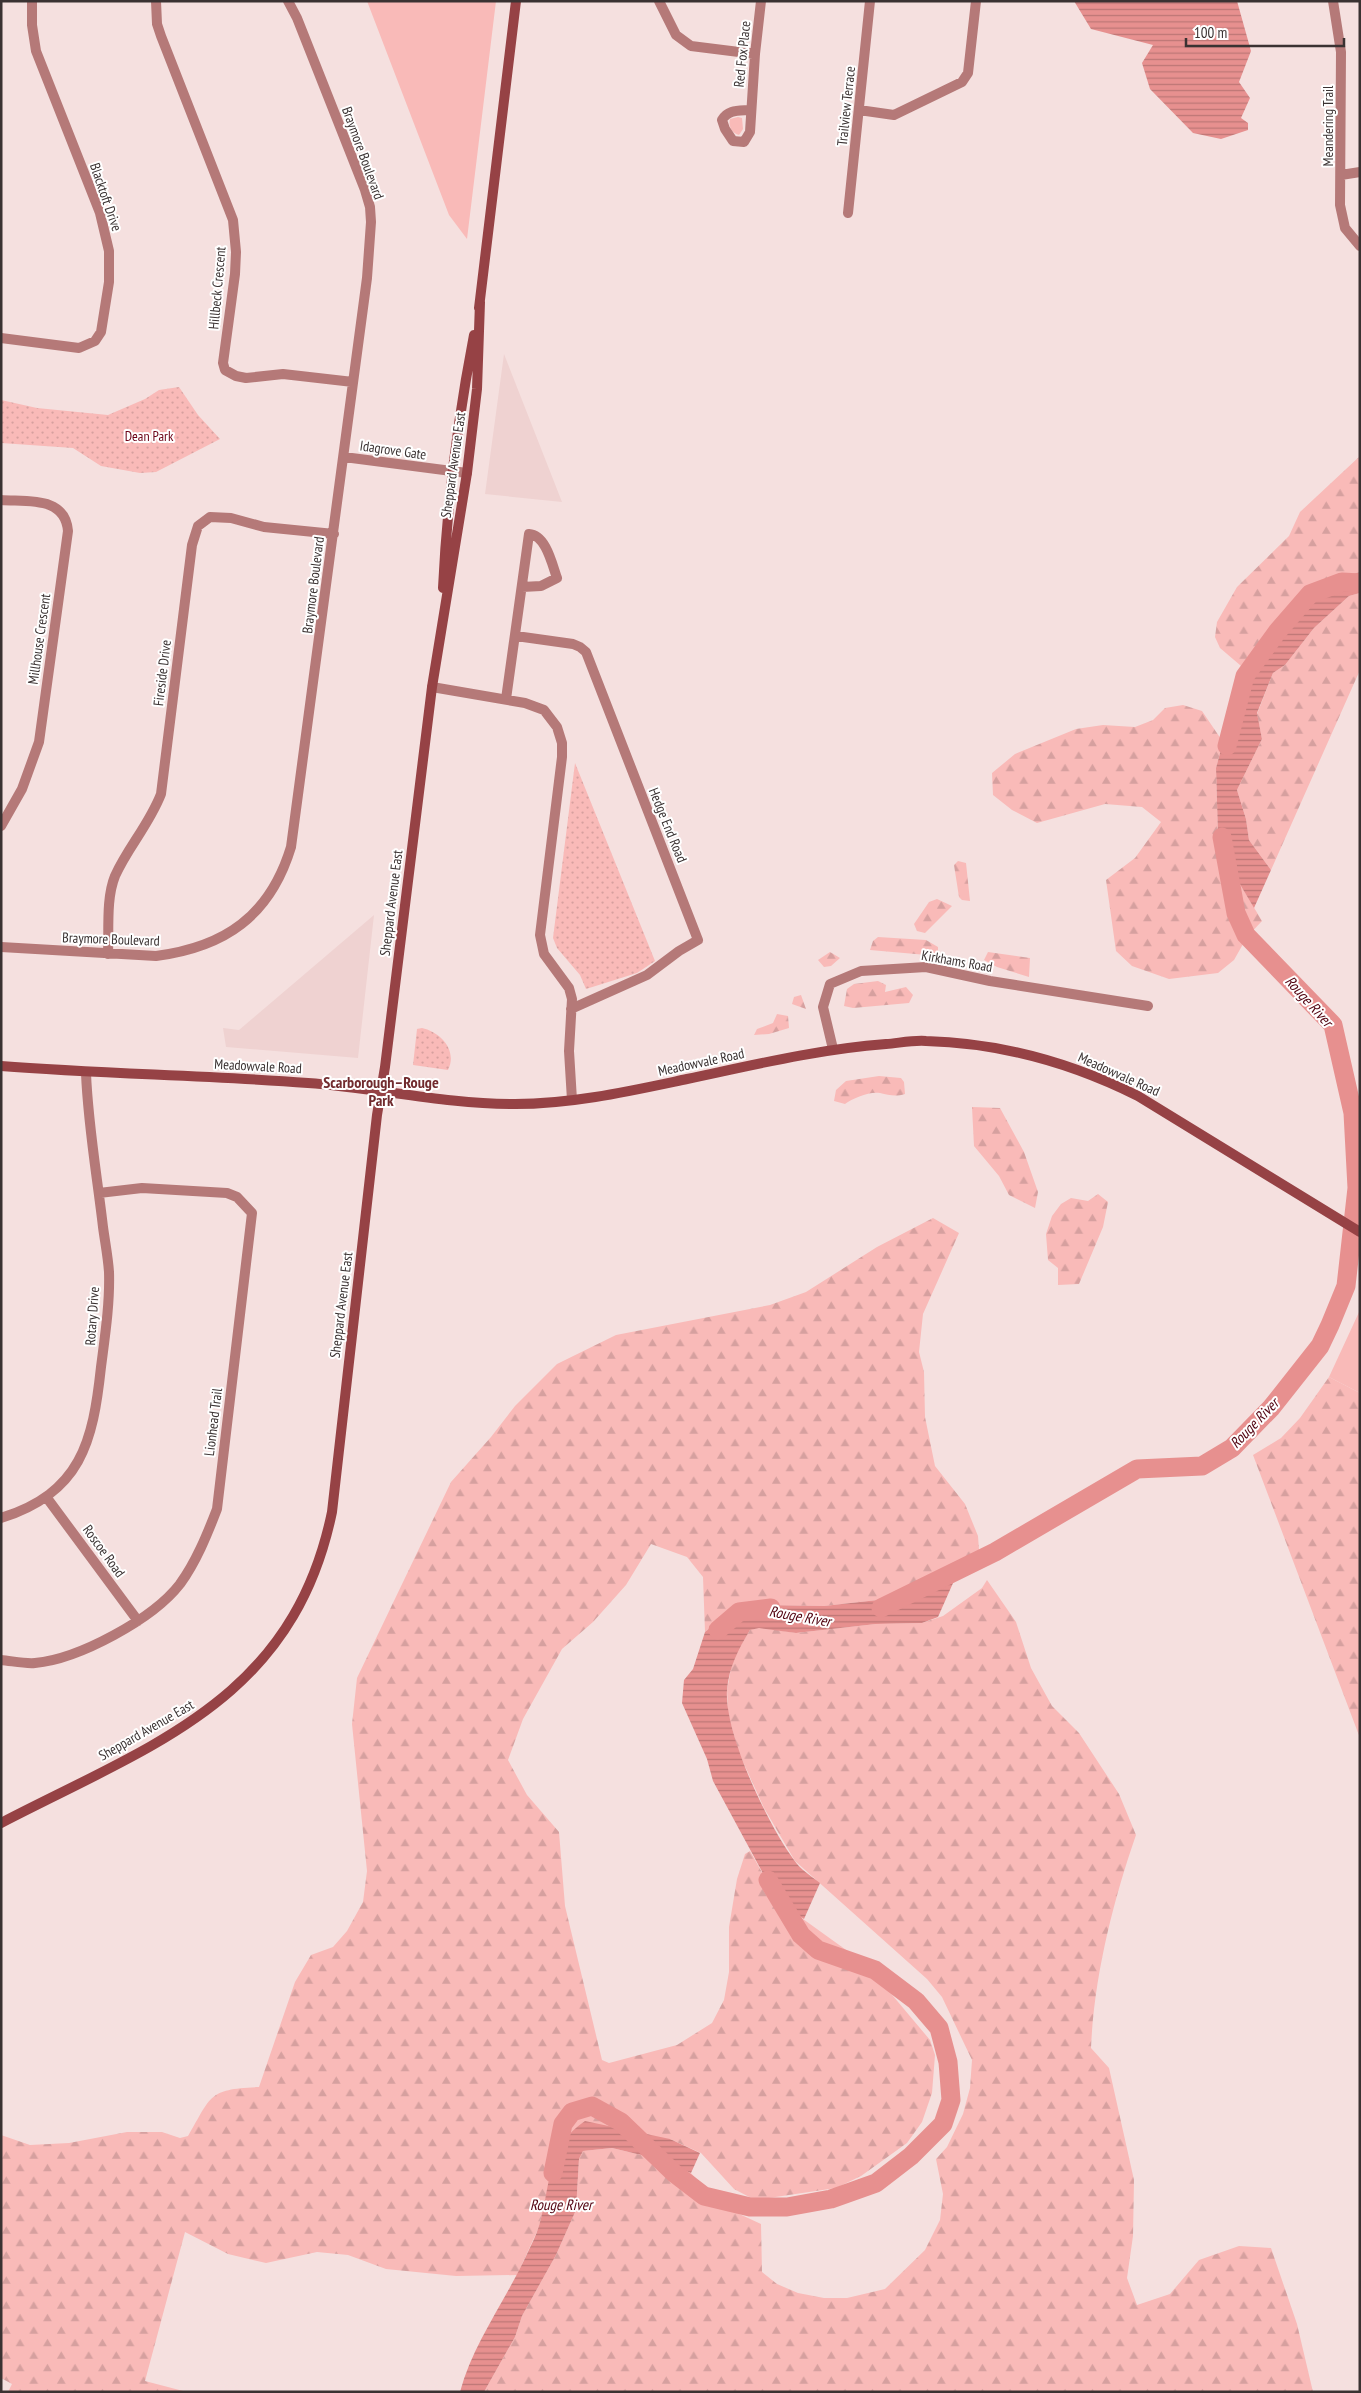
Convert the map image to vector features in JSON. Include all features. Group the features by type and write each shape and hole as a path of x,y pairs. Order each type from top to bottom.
{"main road":[{"name":"Sheppard Avenue East","path":"440,630 446,527 464,385 480,302 516,1"},
{"name":"Sheppard Avenue East","path":"1,1823 172,1734 211,1708 260,1664 279,1640 305,1597 321,1555 332,1512 380,1091 385,1067 432,687 467,473 477,389 480,302"},
{"name":"Meadowvale Road","path":"1,1066 86,1073 277,1081 405,1095 514,1104 572,1100 626,1092 833,1049 925,1041 994,1048 1052,1061 1112,1083 1138,1096 1360,1232"}],"street":[{"name":"Blacktoft Drive","path":"1,338 80,348 89,345 96,341 101,332 109,282 109,251 100,213 36,52 32,25 32,1"},
{"name":"Hillbeck Crescent","path":"156,1 157,24 161,36 233,220 236,252 224,363 225,370 236,376 246,378 283,374 353,382"},
{"name":"Braymore Boulevard","path":"1,947 156,956 208,945 243,924 270,894 282,874 291,847 334,534 370,247 370,207 297,18 288,1"},
{"path":"659,1 676,34 691,46 755,54"},
{"name":"Red Fox Place","path":"751,110 761,1"},
{"name":"Trailview Terrace","path":"848,213 870,1"},
{"path":"859,110 894,115 962,82 968,73 976,1"},
{"name":"Meandering Trail","path":"1334,1 1341,52 1340,205 1345,228 1360,246"},
{"path":"1341,175 1360,172"},
{"name":"Idagrove Gate","path":"344,457 467,473"},
{"name":"Millhouse Crescent","path":"1,500 54,506 63,514 68,531 39,742 22,789 1,826"},
{"name":"Fireside Drive","path":"108,954 110,899 115,876 144,829 161,794 192,545 198,526 201,521 210,517 223,517 264,527 334,534"},
{"path":"506,699 529,534 535,534 541,540 557,578 540,586 522,587"},
{"name":"Hedge End Road","path":"516,636 573,644 586,652 698,940 679,951 647,975 572,1009"},
{"path":"432,687 525,702 544,710 557,727 562,743 562,757 540,935 544,954 569,988 572,1009 569,1050 572,1100"},
{"name":"Kirkhams Road","path":"833,1049 823,1007 830,984 861,971 926,967 990,981 1148,1006"},
{"name":"Rotary Drive","path":"1,1518 20,1513 47,1498 64,1481 78,1462 91,1436 97,1408 109,1272 91,1141 86,1073"},
{"name":"Lionhead Trail","path":"1,1660 35,1663 82,1652 138,1620 179,1585 201,1548 217,1509 252,1213 237,1196 227,1193 142,1188 99,1193"},
{"name":"Roscoe Road","path":"47,1498 138,1620"}],"shaded area":[{"path":"504,354 562,502 485,494"},
{"path":"374,915 358,1058 226,1047 223,1028 239,1030"}],"green space":[{"path":"367,1 496,1 467,239 449,215"},
{"path":"742,118 743,129 739,135 730,127 730,119"},
{"name":"Dean Park","path":"179,387 198,415 220,439 156,472 140,473 101,466 73,448 1,443 1,400 37,408 108,415 145,399 159,390"},
{"path":"1360,456 1360,572 1342,577 1251,660 1247,671 1220,648 1215,637 1217,622 1237,587 1289,536 1300,512"},
{"path":"1360,593 1360,670 1271,870 1249,840 1246,819 1237,790 1262,739 1257,714 1273,673 1285,665 1314,628 1349,596"},
{"path":"1183,705 1202,711 1223,742 1216,768 1218,838 1225,859 1262,921 1247,937 1234,960 1218,973 1169,979 1132,966 1116,951 1106,880 1135,858 1161,822 1142,807 1105,804 1037,823 1012,810 993,795 992,773 1015,754 1076,729 1103,725 1135,727 1153,720 1165,708"},
{"path":"575,763 655,961 637,973 586,989 580,975 557,948 553,938"},
{"path":"958,861 966,863 970,901 962,900 959,897 954,865"},
{"path":"937,899 952,906 925,933 917,931 914,924 929,902"},
{"path":"878,937 926,940 938,947 938,956 870,950 873,941"},
{"path":"830,952 840,958 831,966 824,967 818,960"},
{"path":"988,952 1030,958 1029,977 997,967 984,960"},
{"path":"878,981 886,985 885,992 906,987 913,995 909,1003 853,1008 844,1006 847,989 854,984"},
{"path":"801,995 806,1009 792,1004 794,997"},
{"path":"777,1014 788,1016 789,1028 769,1034 754,1035 757,1029 773,1023"},
{"path":"422,1028 435,1033 446,1043 451,1056 448,1070 413,1065 417,1029"},
{"path":"879,1076 901,1078 904,1082 905,1094 895,1096 871,1093 857,1097 845,1104 834,1101 836,1090 846,1081"},
{"path":"972,1107 1000,1108 1024,1152 1038,1192 1035,1208 1009,1195 999,1176 974,1146"},
{"path":"1098,1194 1108,1202 1103,1227 1079,1284 1058,1285 1058,1268 1048,1260 1046,1234 1052,1216 1061,1204 1071,1198 1088,1201"},
{"path":"933,1218 959,1233 923,1314 919,1352 924,1372 925,1417 935,1466 965,1504 978,1536 979,1550 930,1592 922,1595 824,1606 763,1605 721,1619 705,1632 703,1577 687,1557 651,1544 626,1585 593,1622 562,1649 523,1719 508,1760 527,1795 559,1832 565,1906 602,2060 609,2063 677,2045 712,2023 724,2000 729,1972 729,1927 737,1879 745,1854 750,1851 778,1901 867,1965 930,2040 935,2055 932,2093 922,2122 907,2143 861,2176 836,2188 755,2200 734,2189 701,2153 670,2139 557,2150 539,2227 517,2275 456,2276 386,2269 348,2255 317,2252 266,2263 228,2254 185,2232 145,2381 187,2392 8,2392 12,2384 1,2378 1,2135 30,2145 69,2143 127,2132 162,2132 180,2138 188,2136 202,2111 213,2097 230,2090 259,2087 295,1982 311,1955 333,1947 347,1931 363,1902 367,1871 352,1724 357,1678 451,1482 491,1437 515,1406 557,1364 616,1335 770,1305 806,1292 877,1247"},
{"path":"1360,1310 1360,1393 1329,1377"},
{"path":"1329,1377 1360,1393 1360,1738 1253,1455 1281,1438 1300,1418"},
{"path":"987,1580 1016,1622 1031,1668 1052,1706 1079,1733 1119,1794 1136,1835 1112,1913 1100,1967 1091,2048 1109,2068 1134,2180 1133,2236 1127,2278 1137,2305 1170,2294 1199,2260 1239,2246 1271,2248 1297,2324 1313,2392 484,2392 515,2337 522,2316 556,2255 576,2210 579,2159 583,2151 612,2148 658,2159 689,2171 722,2206 761,2224 762,2272 777,2284 798,2293 824,2298 847,2298 885,2289 925,2250 940,2220 943,2194 936,2159 947,2147 963,2114 970,2088 972,2060 942,1997 927,1979 795,1861 764,1808 739,1753 728,1714 727,1690 733,1658 750,1630 759,1627 796,1633 876,1624 922,1623 943,1616 982,1588"}],"water":[{"path":"1074,1 1237,1 1251,51 1239,82 1250,98 1241,118 1248,123 1248,130 1221,139 1193,133 1150,89 1142,63 1153,45 1091,29"},
{"path":"1360,572 1360,593 1349,596 1314,628 1285,665 1273,673 1257,713 1262,739 1237,790 1246,819 1249,840 1271,870 1254,908 1225,859 1218,837 1216,768 1223,742 1239,709 1251,660 1273,633 1342,577"},
{"path":"961,1565 938,1617 922,1623 876,1624 796,1633 759,1628 750,1630 735,1659 727,1690 728,1708 740,1753 772,1825 794,1860 820,1883 804,1919 778,1901 713,1781 707,1759 682,1703 684,1680 693,1669 705,1632 721,1619 763,1605 824,1606 922,1595 930,1592"},
{"name":"Rouge River","path":"585,2121 670,2139 700,2153 691,2173 658,2159 612,2148 583,2151 579,2159 576,2210 556,2255 522,2316 515,2337 484,2392 460,2392 481,2339 519,2271 539,2226 556,2155 572,2131"}],"waterway":[{"name":"Rouge River","path":"1227,746 1245,676 1277,632 1310,594 1342,582 1360,583"},
{"name":"Rouge River","path":"881,1608 995,1552 1137,1469 1202,1466 1232,1448 1271,1408 1320,1346 1330,1325 1346,1286 1357,1188 1353,1113 1333,1025 1246,935 1236,913 1222,837"},
{"name":"Rouge River","path":"718,1630 739,1612 771,1608"},
{"name":"Rouge River","path":"553,2173 563,2124 572,2112 592,2106 621,2122 674,2173 704,2196 750,2207 787,2207 831,2199 876,2183 911,2156 943,2124 951,2100 948,2062 939,2028 916,2001 875,1970 818,1950 801,1935 768,1880"}],"district":[{"name":"Scarborough–Rouge Park","path":"381,1091"}]}
